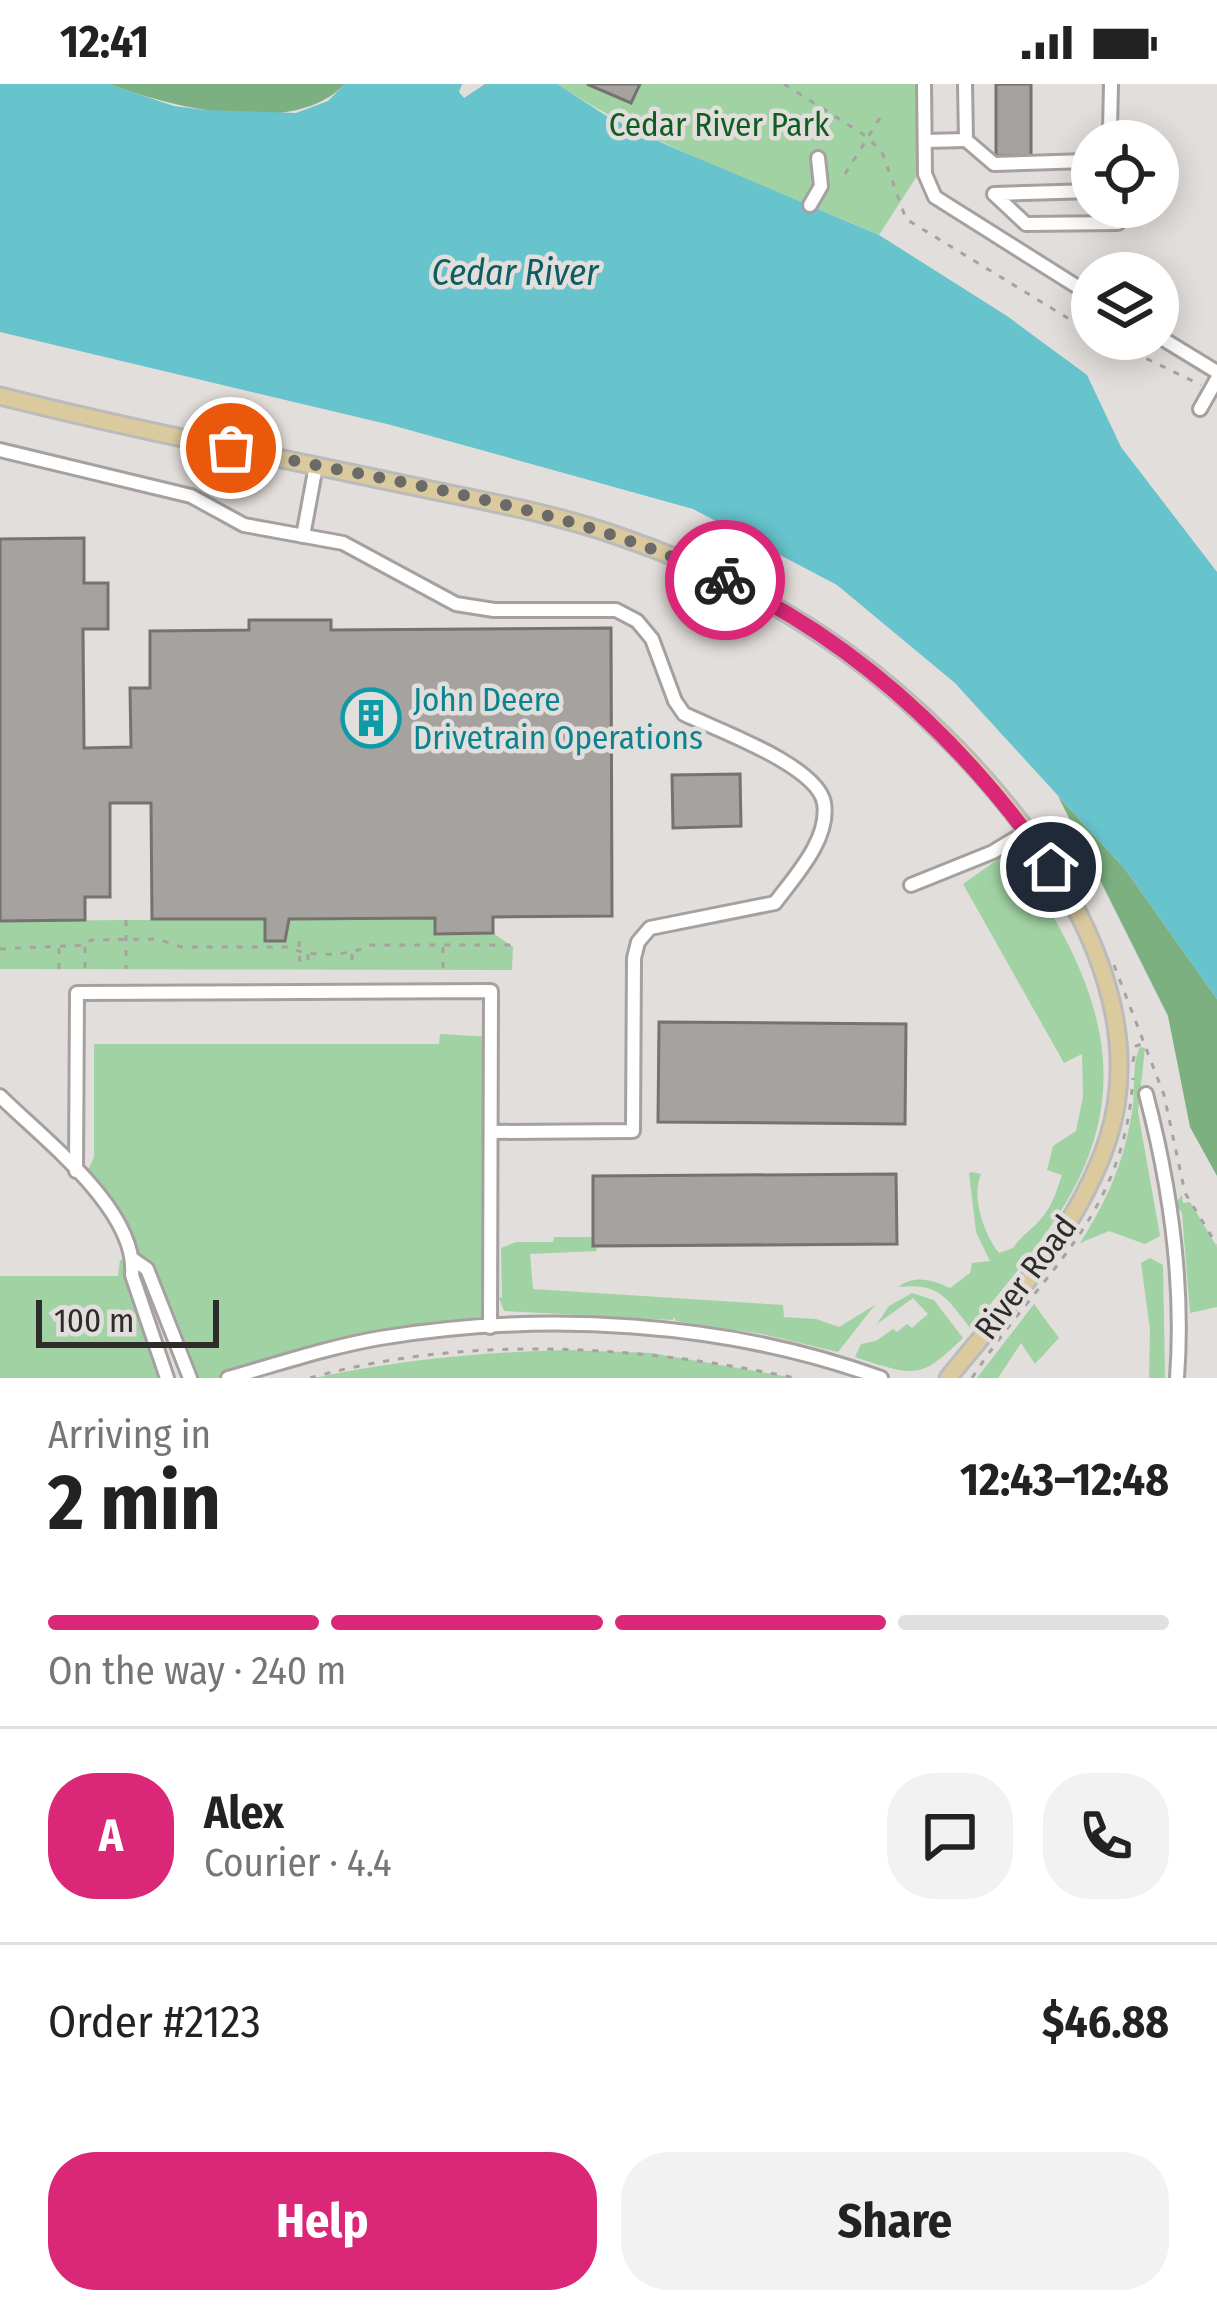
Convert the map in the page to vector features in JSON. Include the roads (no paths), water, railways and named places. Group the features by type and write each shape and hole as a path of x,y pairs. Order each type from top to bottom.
{"main road":[{"name":"River Road","path":"0,396 573,522 655,549 734,584 808,626 911,705 972,765 1026,832 1073,904 1101,969 1115,1022 1118,1082 1109,1136 1086,1193 1051,1250 948,1378"}],"street":[{"path":"925,84 925,174 935,197 1071,283"},
{"path":"965,84 966,140"},
{"path":"1110,120 1111,84"},
{"path":"925,141 966,140 994,164 1071,162"},
{"path":"810,205 821,186 818,158"},
{"path":"1071,192 994,194 1026,224 1071,224"},
{"path":"1011,246 1026,224"},
{"path":"1179,353 1215,381 1200,409"},
{"path":"0,450 191,496 244,525 343,543 456,604 494,610 616,610 637,621 652,639 684,714 800,770 818,786 825,805 815,846 775,903 650,928 638,943 633,1131 491,1132"},
{"path":"303,536 316,466"},
{"path":"911,885 993,852 1026,832"},
{"path":"76,1172 77,993 491,991 490,1327"},
{"path":"1146,1094 1166,1172 1174,1244 1177,1378"},
{"path":"0,1096 103,1198 122,1228 134,1260 132,1275 167,1378"},
{"path":"134,1260 147,1269 190,1378"},
{"path":"228,1378 378,1339 572,1324 692,1334 808,1355 880,1378"}],"water":[{"name":"Cedar River","path":"0,84 108,84 174,106 296,113 328,101 345,84 462,84 459,92 464,98 485,84 557,84 605,115 667,145 879,235 1007,316 1087,375 1121,447 1217,572 1217,999 1125,869 955,683 837,585 693,509 391,425 0,332"}],"place":[{"name":"John Deere Drivetrain Operations","path":"371,718"}],"park label":[{"name":"Cedar River Park","path":"719,124"}]}
